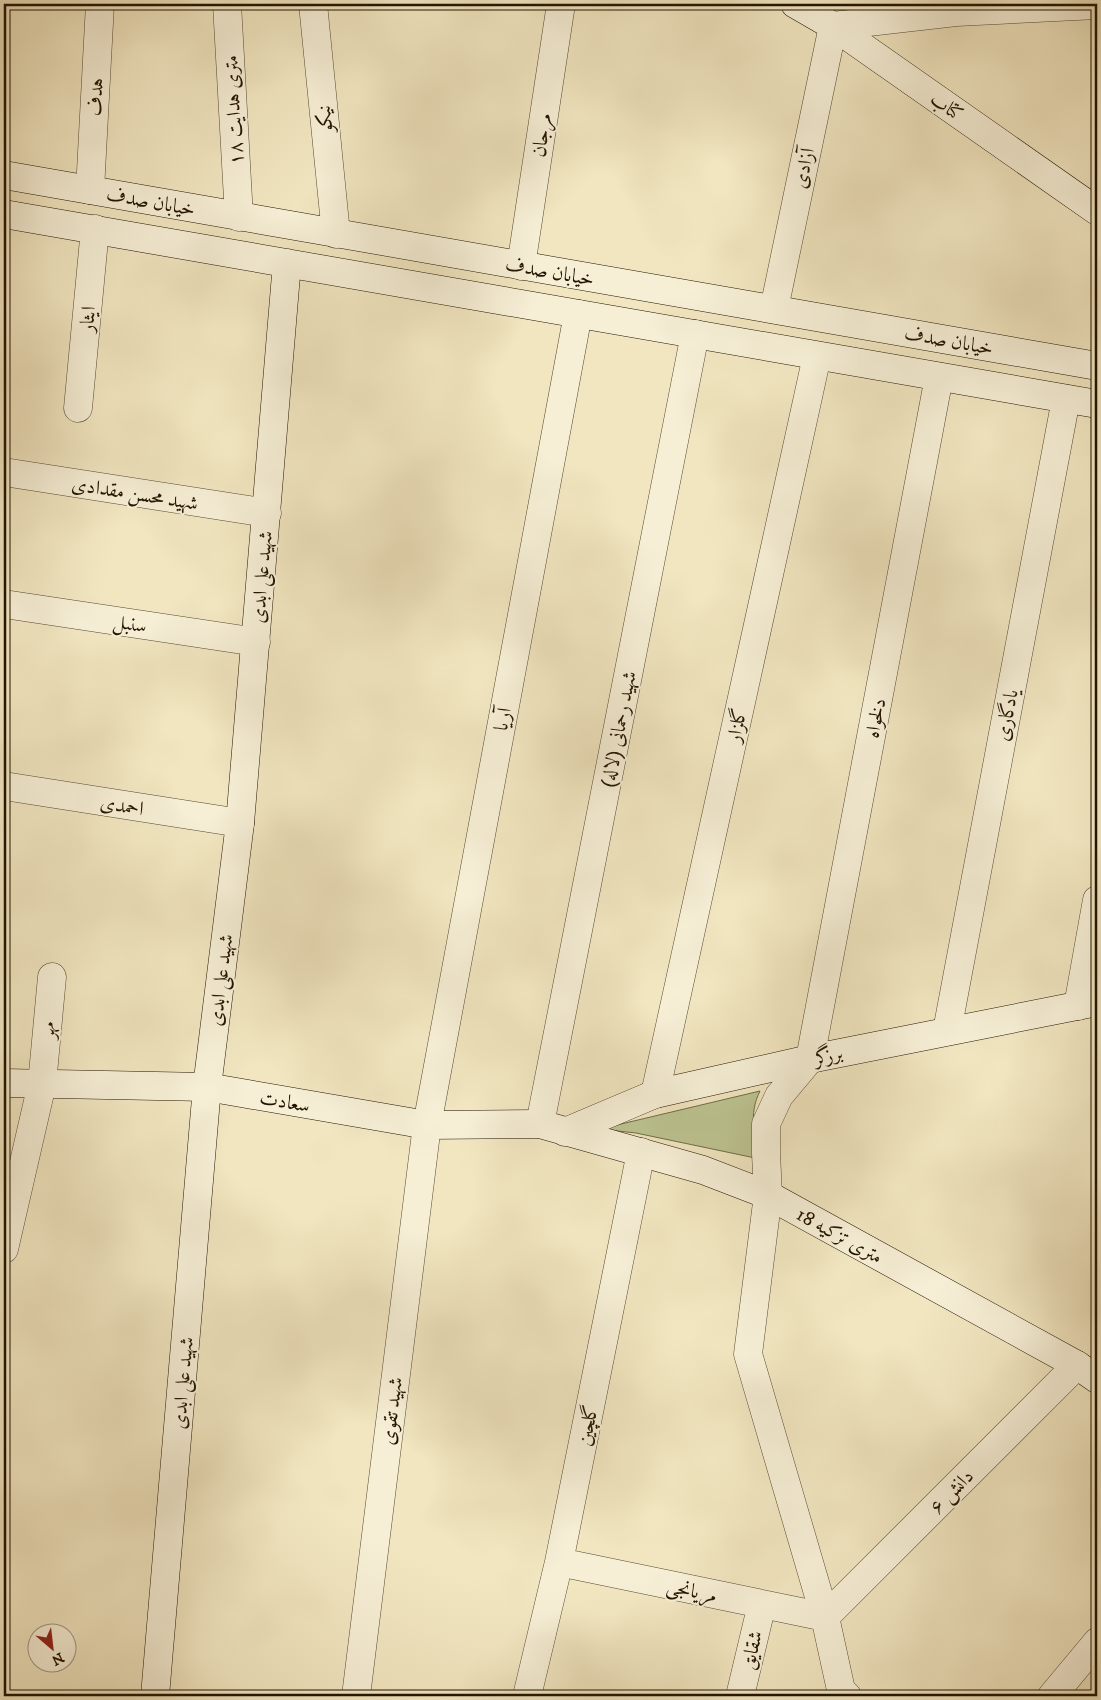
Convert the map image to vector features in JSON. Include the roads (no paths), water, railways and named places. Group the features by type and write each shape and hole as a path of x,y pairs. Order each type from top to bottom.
{"street":[{"name":"هدف","path":"90,190 100,4"},
{"name":"۱۸ متری هدایت","path":"227,4 238,217"},
{"name":"نیکو","path":"312,4 336,234"},
{"name":"مرجان","path":"521,266 560,4"},
{"name":"کتاب","path":"795,4 833,26 1097,211"},
{"path":"833,26 956,12 1097,5"},
{"name":"آزادی","path":"774,310 833,26"},
{"name":"خیابان صدف","path":"4,175 1097,366"},
{"name":"خیابان صدف","path":"4,214 1097,404"},
{"name":"ایثار","path":"78,408 95,230"},
{"name":"شهید علی ابدی","path":"155,1696 207,1087 240,823 287,264"},
{"name":"آریا","path":"427,1125 578,314"},
{"name":"شهید رحمانی (لاله)","path":"553,1128 695,334"},
{"name":"گلزار","path":"655,1094 817,356"},
{"name":"دلخواه","path":"810,1059 939,377"},
{"name":"یادگاری","path":"947,1031 1066,399"},
{"name":"شهید محسن مقدادی","path":"4,472 267,513"},
{"name":"سنبل","path":"4,604 256,642"},
{"name":"احمدی","path":"4,786 240,823"},
{"path":"1088,1004 1097,900"},
{"name":"مهر","path":"4,1249 42,1084 52,977"},
{"name":"برزگر","path":"553,1128 655,1094 810,1059 1088,1004"},
{"path":"810,1059 779,1096 766,1124 768,1195 748,1354 825,1617 841,1690 847,1696"},
{"name":"سعادت","path":"4,1083 207,1087 427,1125 553,1128"},
{"name":"شهید تقوی","path":"356,1696 427,1125"},
{"name":"18 متری تزکیه","path":"553,1128 703,1170 768,1195 1087,1372"},
{"name":"گلچین","path":"527,1696 559,1562 641,1152"},
{"name":"دانش ۶","path":"825,1617 1087,1372"},
{"name":"مریانجی","path":"559,1562 825,1617"},
{"name":"شقایق","path":"740,1696 762,1604"},
{"path":"1052,1696 1097,1642"}]}
